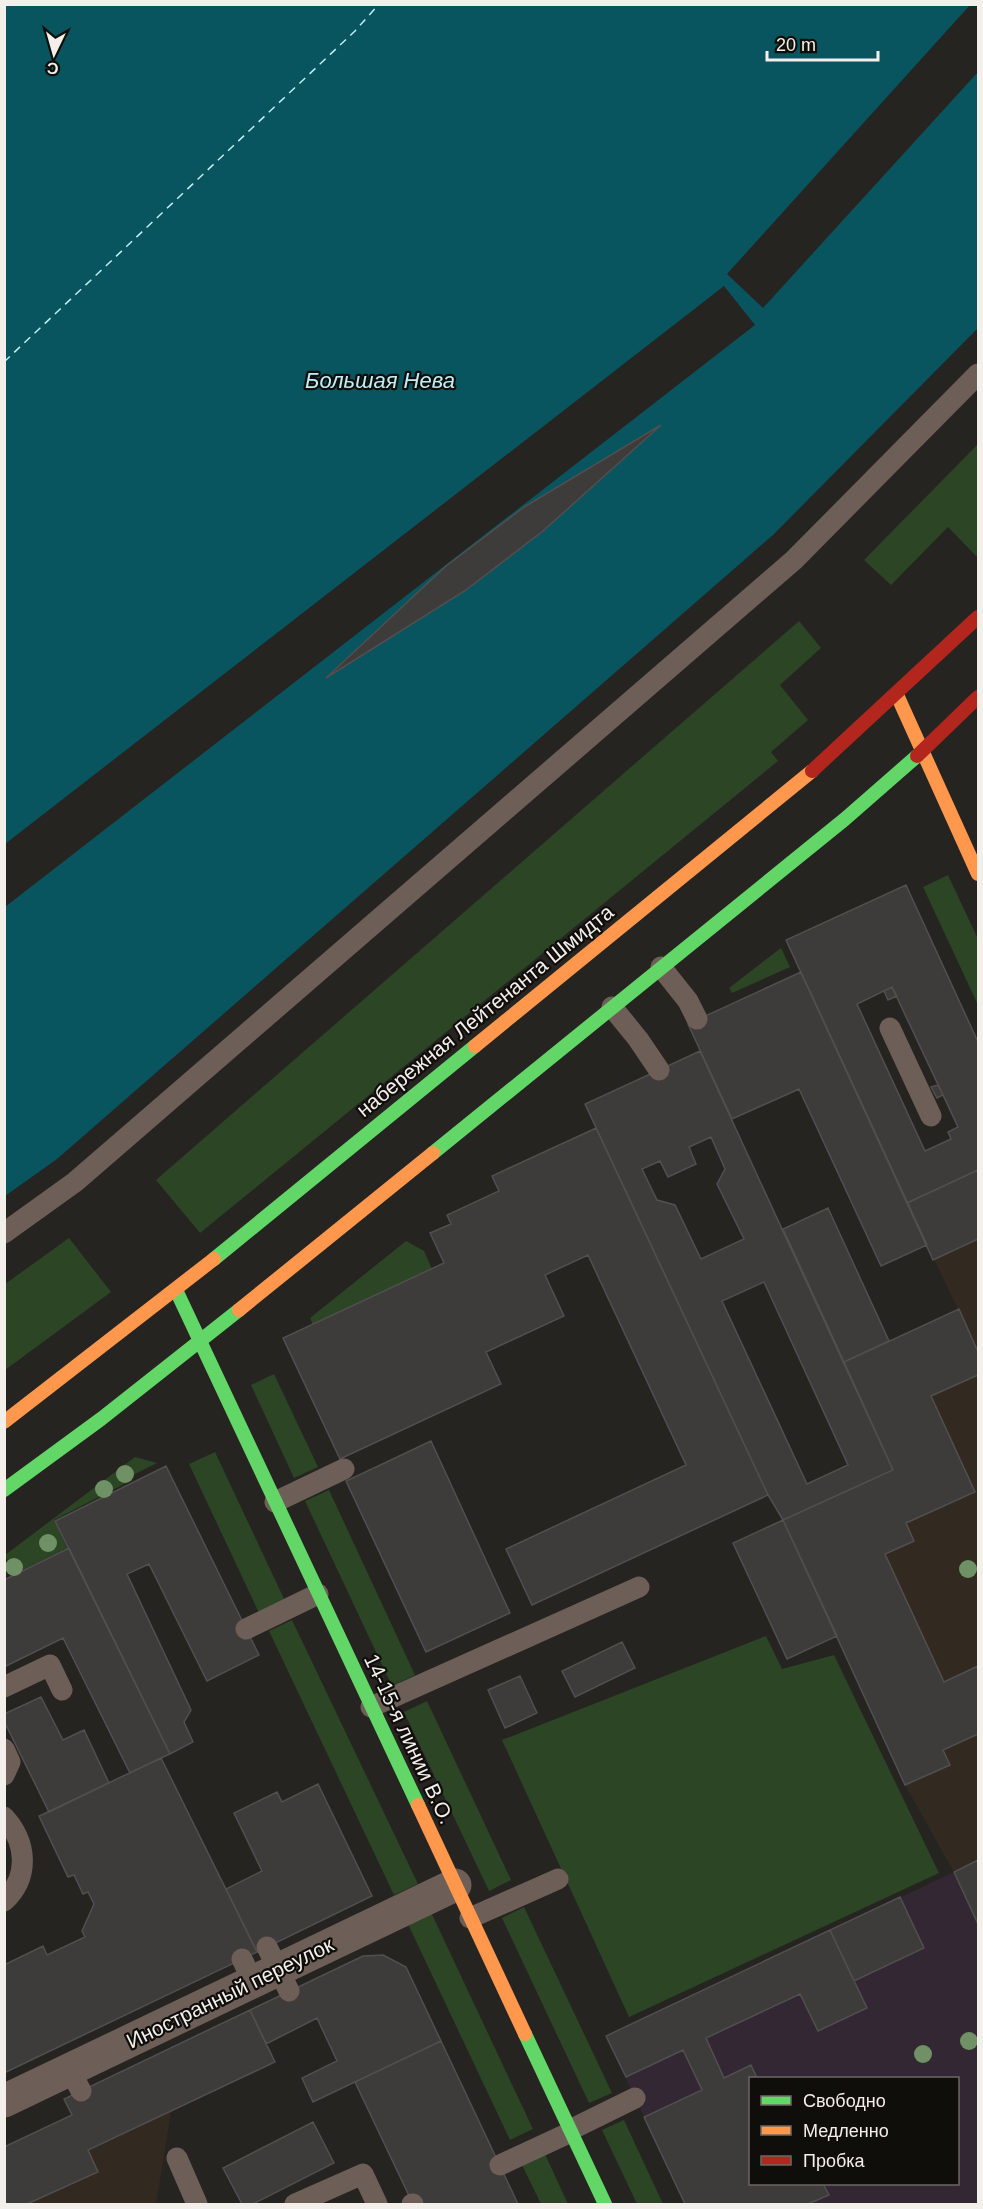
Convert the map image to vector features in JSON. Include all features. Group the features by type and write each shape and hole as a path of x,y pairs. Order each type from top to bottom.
{"street":[{"name":"набережная Лейтенанта Шмидта","path":"4,1422 176,1290 808,775 897,695 978,617"},
{"path":"897,695 978,874"},
{"path":"4,1490 101,1419 200,1341 845,819 923,751 978,697"},
{"name":"14-15-я линии В.О.","path":"176,1290 605,2205"},
{"name":"Иностранный переулок","path":"4,2101 75,2081 266,1970 455,1885"}],"lane":[{"path":"4,1233 75,1182 794,560 978,374"},
{"path":"661,967 688,1001 697,1019"},
{"path":"612,1007 638,1038 659,1070"},
{"path":"890,1028 921,1071 931,1116"},
{"path":"275,1502 344,1469"},
{"path":"371,1707 639,1587"},
{"path":"246,1629 318,1594"},
{"path":"4,1687 50,1665 62,1690"},
{"path":"4,1749 10,1762 4,1775"},
{"path":"4,1817 20,1840 23,1855 18,1884 4,1901"},
{"path":"470,1918 558,1879"},
{"path":"500,2165 635,2098"},
{"path":"177,2158 197,2205"},
{"path":"295,2205 363,2174 377,2205"}],"shaded area":[{"path":"978,1170 978,1924 954,1872 905,1785 783,1520 893,1470 844,1362 958,1309 907,1203"},
{"path":"954,1872 978,1924 978,2204 685,2204 606,2036"},
{"path":"250,2010 275,2062 171,2112 156,2204 5,2204 4,2147 72,2116 64,2099"}],"green space":[{"path":"978,444 978,558 948,527 891,585 864,560"},
{"path":"799,621 821,648 780,685 808,720 771,752 778,761 200,1233 156,1180"},
{"path":"948,875 978,939 978,1005 923,887"},
{"path":"781,948 790,967 732,993 729,988"},
{"path":"69,1238 111,1292 5,1370 5,1284"},
{"path":"406,1241 424,1251 432,1269 313,1325 310,1318"},
{"path":"274,1374 318,1467 294,1478 251,1385"},
{"path":"215,1452 286,1603 260,1615 189,1464"},
{"path":"135,1457 157,1463 131,1476 132,1480 54,1520 67,1548 18,1572 16,1569 12,1571 5,1555"},
{"path":"329,1490 415,1675 392,1686 305,1501"},
{"path":"292,1620 418,1884 394,1895 269,1631"},
{"path":"766,1636 782,1669 834,1655 939,1873 629,2017 502,1740"},
{"path":"427,1701 511,1880 489,1891 404,1712"},
{"path":"524,1907 612,2093 589,2103 502,1918"},
{"path":"429,1908 533,2129 510,2140 406,1920"},
{"path":"624,2120 663,2204 637,2204 602,2130"},
{"path":"545,2154 568,2204 541,2204 522,2165"}],"water":[{"name":"Большая Нева","path":"5,5 978,5 978,328 773,535 57,1159 5,1196"}],"pier":[{"path":"970,5 978,5 978,72 763,308 727,274"},
{"path":"724,286 755,325 5,907 5,844"}],"building":[{"path":"661,425 543,531 466,590 326,678 446,566 524,507"},
{"path":"906,885 978,1042 978,1170 907,1203 786,940","holes":["892,987 958,1127 948,1132 951,1139 925,1151 857,1004"]},
{"path":"801,972 927,1245 881,1266 799,1089 732,1119 688,1024"},
{"path":"892,987 897,996 888,1000 884,991"},
{"path":"700,1051 893,1470 783,1520 768,1495 585,1104","holes":["711,1137 725,1169 717,1184 744,1239 701,1259 675,1205 657,1200 642,1169 660,1161 668,1177 696,1164 689,1147","764,1282 848,1465 807,1484 722,1301"]},
{"path":"938,1085 943,1095 937,1098 931,1087"},
{"path":"596,1128 768,1495 532,1605 506,1549 686,1465 588,1255 545,1275 564,1316 486,1352 501,1384 340,1459 283,1338 444,1263 430,1233 451,1224 447,1215 499,1191 492,1176"},
{"path":"978,1170 978,1239 933,1260 907,1203"},
{"path":"828,1208 889,1341 844,1362 783,1229"},
{"path":"959,1309 978,1352 978,1375 931,1396 975,1492 906,1523 914,1541 885,1554 944,1682 978,1666 978,1734 943,1750 950,1765 905,1785 783,1520 893,1470 844,1362"},
{"path":"431,1441 510,1613 426,1652 346,1481"},
{"path":"166,1466 259,1655 207,1681 149,1564 127,1574 191,1710 184,1722 193,1742 170,1754 55,1521"},
{"path":"783,1520 837,1636 787,1659 733,1543"},
{"path":"69,1548 170,1754 130,1773 63,1638 4,1667 4,1580"},
{"path":"622,1642 635,1668 575,1697 562,1671"},
{"path":"520,1676 537,1713 505,1728 488,1690"},
{"path":"41,1697 63,1740 84,1730 109,1783 49,1812 4,1721 4,1714"},
{"path":"161,1758 257,1952 4,2073 4,1965 43,1946 47,1955 85,1937 82,1931 94,1904 88,1892 83,1894 74,1875 68,1877 39,1816"},
{"path":"318,1784 372,1896 257,1952 226,1889 262,1871 234,1813 277,1792 282,1802"},
{"path":"978,1860 978,1924 954,1872"},
{"path":"900,1897 924,1948 854,1981 830,1930"},
{"path":"830,1930 867,2008 818,2031 800,1994 706,2038 724,2078 751,2065 757,2077 749,2077 749,2185 824,2185 829,2195 808,2204 685,2204 644,2117 702,2090 683,2050 626,2077 606,2036"},
{"path":"383,1955 406,1967 441,2041 313,2102 302,2078 337,2061 317,2018 266,2044 250,2010 363,1956"},
{"path":"250,2010 275,2062 88,2150 98,2172 27,2204 4,2204 4,2147 72,2115 64,2099"},
{"path":"441,2041 518,2204 413,2204 355,2082"},
{"path":"313,2122 334,2163 253,2204 242,2204 223,2168"}],"ferry route":[{"path":"4,362 355,31 379,4"}],"traffic: fast":[{"path":"433,1153 845,819 917,756"},
{"path":"214,1259 475,1046"},
{"path":"176,1290 418,1805"},
{"path":"4,1490 101,1419 239,1310"},
{"path":"525,2034 605,2204"}],"traffic: slow":[{"path":"897,695 978,874"},
{"path":"475,1046 812,771"},
{"path":"239,1310 433,1153"},
{"path":"4,1422 214,1259"},
{"path":"418,1805 525,2034"}],"traffic: jam":[{"path":"812,771 978,617"},
{"path":"917,756 978,697"}]}
